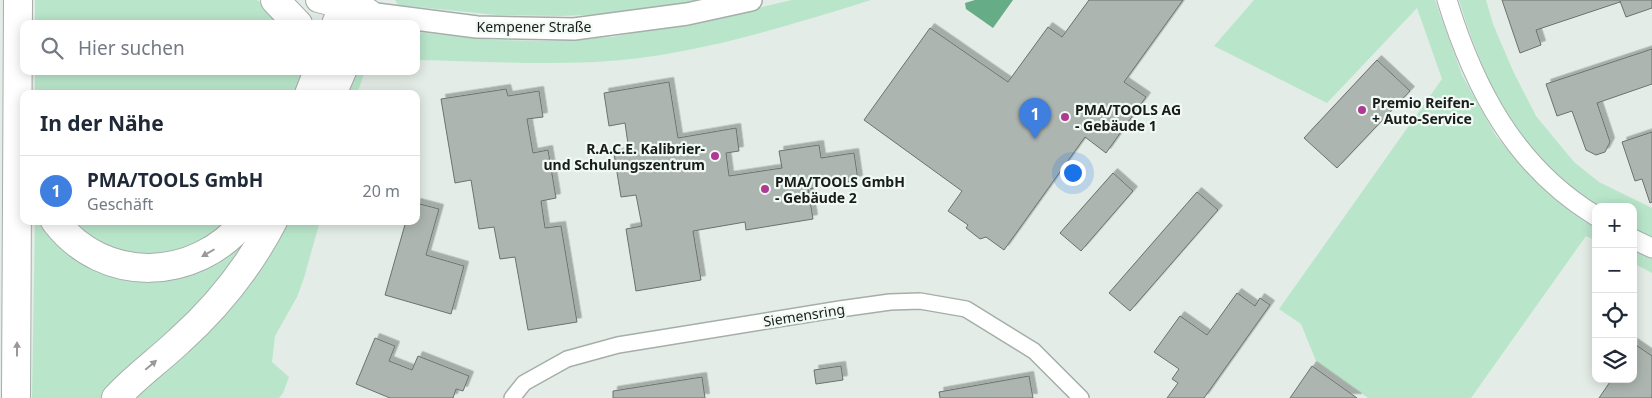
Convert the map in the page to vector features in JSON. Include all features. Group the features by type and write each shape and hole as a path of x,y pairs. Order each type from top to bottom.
{"highway":[{"path":"19,0 25,20"},
{"path":"16,398 19,0"},
{"path":"275,0 294,20"},
{"path":"30,75 30,90"},
{"path":"59,225 73,240 97,256 127,266 152,268 176,265 200,257 224,242 241,225"},
{"path":"116,398 138,376 182,339 216,304 249,262 271,225"}],"main road":[{"name":"Kempener Straße","path":"349,10 477,27 574,28 687,14 751,0"}],"street":[{"path":"1447,0 1474,74 1503,126 1518,148 1548,180 1571,200 1592,213"},
{"path":"1637,240 1652,248"},
{"name":"Siemensring","path":"512,398 524,383 567,359 618,346 890,302 920,301 966,309 1034,351 1081,398"}],"shaded area":[{"path":"35,0 257,0 287,20 35,20"},
{"path":"395,0 713,0 627,13 562,16 497,15 398,5"},
{"path":"792,0 871,0 735,40 700,48 630,59 550,63 420,60 420,32 493,40 545,41 612,37 716,18"},
{"path":"975,0 1013,0 993,28 966,9 965,3"},
{"path":"1254,0 1435,0 1462,75 1496,136 1535,180 1592,223 1592,239 1586,236 1471,398 1368,398 1316,361 1301,324 1279,309 1442,79 1417,8 1327,103 1214,46"},
{"path":"1459,0 1486,0 1493,24 1513,71 1536,116 1574,162 1599,182 1652,208 1652,240 1637,232 1637,203 1592,203 1592,205 1568,187 1543,164 1528,147 1503,108 1482,65"},
{"path":"35,75 306,75 301,90 35,90"},
{"path":"353,75 364,75 358,90 347,90"},
{"path":"35,225 56,225 141,273 254,225 261,225 234,273 110,398 32,398"},
{"path":"73,225 224,225 182,254 140,260 107,250"},
{"path":"281,225 319,225 297,297 275,336 272,362 289,377 279,398 130,398"},
{"path":"1637,249 1652,258 1652,273 1637,265"}],"building":[{"path":"1089,0 1183,0 1124,82 1146,97 1106,153 1085,137 1004,250 986,237 980,239 966,228 968,225 948,211 962,191 864,120 930,28 1008,82 1048,27 1062,37"},
{"path":"1502,0 1652,0 1652,8 1626,17 1620,1 1536,30 1541,45 1520,53"},
{"path":"1652,49 1652,84 1597,103 1610,142 1605,152 1596,155 1586,150 1572,111 1557,116 1546,84"},
{"path":"1377,60 1410,91 1337,168 1304,138"},
{"path":"669,82 678,138 736,128 739,151 726,153 729,176 782,168 779,151 819,145 821,158 854,153 858,180 808,189 813,219 746,230 745,222 693,231 701,280 636,291 626,229 642,226 636,195 621,197 614,154 629,151 625,123 609,126 604,93"},
{"path":"506,89 508,96 539,91 543,117 527,119 533,153 548,150 556,198 541,201 545,228 561,226 577,322 528,330 515,257 500,259 494,227 479,229 471,180 455,183 441,99"},
{"path":"1652,132 1652,202 1650,203 1642,179 1635,181 1622,142"},
{"path":"1113,173 1133,191 1081,251 1060,233"},
{"path":"1197,192 1218,210 1130,311 1109,293"},
{"path":"420,204 439,209 426,255 464,266 451,314 385,295 405,225 420,225"},
{"path":"1237,293 1255,306 1260,298 1270,305 1204,398 1167,398 1178,383 1172,379 1179,369 1154,352 1180,316 1207,335"},
{"path":"375,338 395,346 389,361 412,370 418,356 469,376 463,391 456,389 453,398 390,398 356,384"},
{"path":"1637,346 1652,356 1652,398 1599,398 1609,383 1637,383"},
{"path":"841,366 843,380 816,384 814,370"},
{"path":"1312,366 1357,398 1290,398"},
{"path":"1029,376 1033,398 940,398 939,392"},
{"path":"702,377 705,398 613,398 613,391"}],"place":[{"name":"Premio Reifen- + Auto-Service","path":"1362,110"},
{"name":"PMA/TOOLS AG - Gebäude 1","path":"1065,117"},
{"name":"PMA/TOOLS GmbH","path":"1035,139"},
{"name":"R.A.C.E. Kalibrier- und Schulungszentrum","path":"715,156"},
{"name":"PMA/TOOLS GmbH - Gebäude 2","path":"765,189"}]}
